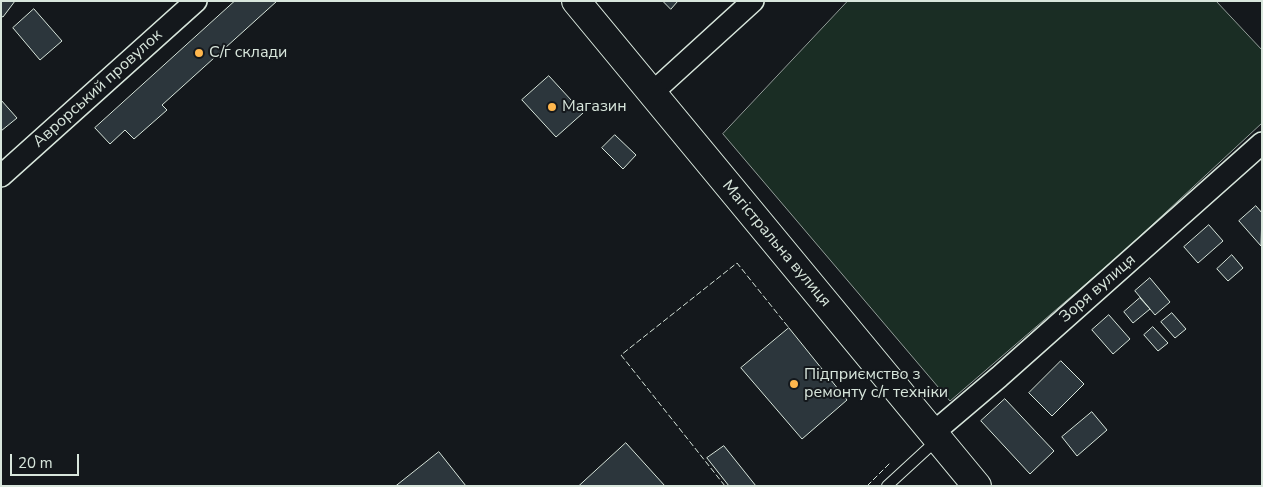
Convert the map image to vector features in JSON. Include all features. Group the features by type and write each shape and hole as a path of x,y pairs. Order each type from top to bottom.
{"main road":[{"name":"Магістральна вулиця","path":"576,1 977,486"}],"street":[{"name":"Аврорський провулок","path":"1,176 196,1"},
{"path":"652,93 753,1"},
{"name":"Зоря вулиця","path":"935,436 1262,143"}],"lane":[{"path":"887,486 935,436"}],"green space":[{"path":"848,1 1216,1 1262,50 1262,123 1123,252 950,401 723,134"}],"building":[{"path":"1,1 15,1 3,17 1,16"},
{"name":"С/г склади","path":"235,1 277,1 162,105 167,110 134,139 125,130 110,144 95,128"},
{"path":"663,1 678,1 671,9"},
{"path":"34,9 62,41 40,60 13,28"},
{"name":"Магазин","path":"549,76 583,113 556,137 522,100"},
{"path":"1,100 17,118 1,131"},
{"path":"615,135 636,155 623,169 602,148"},
{"path":"1256,206 1262,213 1261,246 1239,221"},
{"path":"1209,225 1223,241 1198,263 1184,247"},
{"path":"1232,255 1243,268 1228,281 1217,269"},
{"path":"1150,278 1170,302 1155,315 1135,291"},
{"path":"1140,298 1150,309 1133,323 1124,312"},
{"path":"1172,313 1186,329 1175,338 1161,322"},
{"path":"1109,315 1130,339 1113,354 1092,330"},
{"path":"1153,327 1168,343 1158,351 1144,335"},
{"name":"Підприємство з ремонту с/г техніки","path":"789,328 847,400 802,439 741,368"},
{"path":"1061,361 1084,384 1052,416 1029,393"},
{"path":"1005,399 1054,451 1030,474 981,421"},
{"path":"1092,412 1107,430 1077,456 1062,437"},
{"path":"626,443 665,486 579,486"},
{"path":"724,446 756,486 729,486 707,458"},
{"path":"439,452 466,486 396,486"}],"fence":[{"path":"725,486 621,355 737,263 789,328"},
{"path":"867,486 891,462"}],"place":[{"name":"С/г склади","path":"199,53"},
{"name":"Магазин","path":"552,107"},
{"name":"Підприємство з ремонту с/г техніки","path":"794,384"}]}
